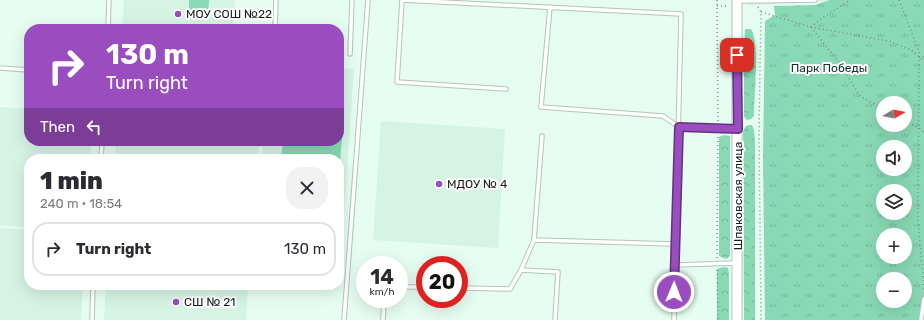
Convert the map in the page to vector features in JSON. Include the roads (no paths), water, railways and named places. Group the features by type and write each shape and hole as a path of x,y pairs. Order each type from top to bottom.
{"main road":[{"name":"Шпаковская улица","path":"737,0 737,320"}],"lane":[{"path":"108,24 110,0"},
{"path":"275,24 276,0"},
{"path":"350,54 352,0"},
{"path":"344,320 368,0"},
{"path":"506,89 397,82 402,0 681,14 674,320"},
{"path":"514,0 514,6"},
{"path":"737,0 815,0"},
{"path":"550,7 541,107 663,116 679,127 738,129"},
{"path":"0,68 24,70"},
{"path":"468,288 510,289 521,270 534,240 542,136"},
{"path":"534,240 675,244"},
{"path":"675,265 738,263"},
{"path":"521,270 558,272 555,320"},
{"path":"92,320 94,290"},
{"path":"921,320 924,299"},
{"path":"383,320 384,308"}],"place":[{"name":"МОУ СОШ №22","path":"178,14"},
{"name":"МДОУ № 4","path":"439,184"},
{"name":"СШ № 21","path":"176,302"}],"park label":[{"name":"Парк Победы","path":"829,68"}]}
